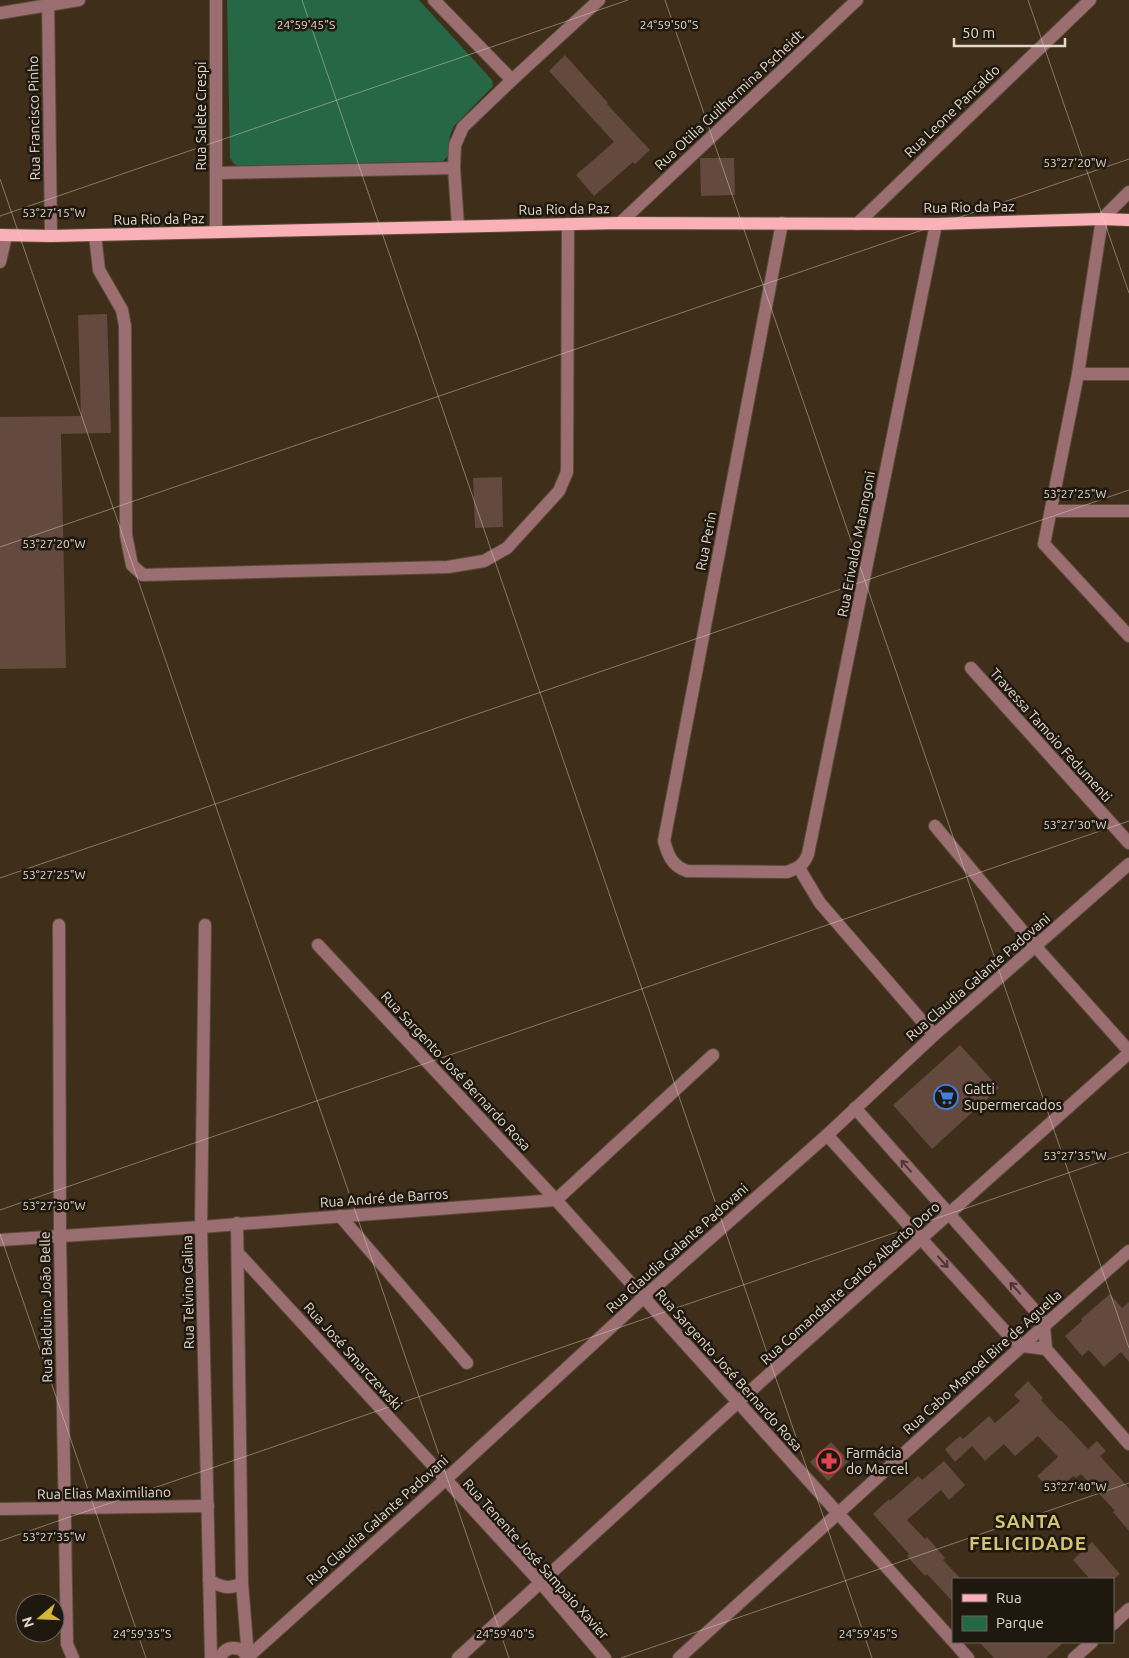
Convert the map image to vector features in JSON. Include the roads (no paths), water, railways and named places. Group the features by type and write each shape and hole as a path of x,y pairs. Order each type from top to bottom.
{"main road":[{"name":"Rua Rio da Paz","path":"3,236 620,223 936,224 1102,219 1129,220"}],"street":[{"path":"0,14 48,2 79,0"},
{"name":"Rua Salete Crespi","path":"216,0 216,232"},
{"path":"434,0 512,80"},
{"path":"458,226 454,168 455,145 463,128 599,0"},
{"name":"Rua Otilia Guilhermina Pscheidt","path":"620,223 857,0"},
{"name":"Rua Leone Pancaldo","path":"857,224 1090,0"},
{"name":"Rua Francisco Pinho","path":"48,2 51,236"},
{"path":"216,173 454,168"},
{"path":"1129,192 1102,219 1078,374 1044,544 1129,636"},
{"path":"95,235 100,270 122,310 124,326 126,535 132,566 143,575 448,567 484,561 507,548 559,491 567,472 568,224"},
{"name":"Rua Perin","path":"782,224 664,841 672,862 687,871 787,872 799,868"},
{"name":"Rua Erivaldo Marangoni","path":"799,868 805,862 808,854 936,224"},
{"path":"0,262 3,236"},
{"path":"1078,374 1129,374"},
{"path":"1050,511 1129,511"},
{"name":"Travessa Tamoio Fedumenti","path":"971,668 1129,843"},
{"path":"935,826 1035,946 1129,1052"},
{"name":"Rua Claudia Galante Padovani","path":"248,1658 644,1297 828,1135 934,1035 1129,864"},
{"path":"799,868 820,903 934,1035"},
{"name":"Rua Balduino João Belle","path":"59,925 60,1236 67,1644 73,1658"},
{"name":"Rua Telvino Galina","path":"205,925 201,1227 209,1580 216,1655"},
{"name":"Rua Sargento José Bernardo Rosa","path":"318,945 556,1200 952,1640"},
{"name":"Rua Comandante Carlos Alberto Doro","path":"458,1658 738,1402 1129,1052"},
{"path":"556,1200 713,1055"},
{"path":"855,1108 1038,1314 1044,1326 1046,1349 1129,1444"},
{"path":"828,1135 1013,1340 1023,1346 1046,1349"},
{"name":"Rua André de Barros","path":"0,1240 556,1200"},
{"path":"340,1216 467,1363"},
{"path":"238,1223 242,1583 248,1658"},
{"name":"Rua Cabo Manoel Bire de Aguella","path":"679,1658 1129,1251"},
{"name":"Rua José Smarczewski","path":"238,1253 445,1480"},
{"name":"Rua Tenente José Sampaio Xavier","path":"445,1480 540,1582 605,1658"},
{"name":"Rua Elias Maximiliano","path":"0,1510 208,1506"},
{"path":"209,1580 217,1585 229,1588 242,1583"},
{"path":"1114,1623 1129,1609"},
{"name":"Rua Sargento José Bernardo Rosa","path":"955,1643 968,1658"},
{"path":"1074,1658 1091,1643"},
{"path":"216,1655 232,1647 245,1653 248,1658"}],"place":[{"name":"Gatti Supermercados","path":"946,1097"},
{"name":"Farmácia do Marcel","path":"829,1461"}],"district":[{"name":"SANTA FELICIDADE","path":"1028,1532"}]}
